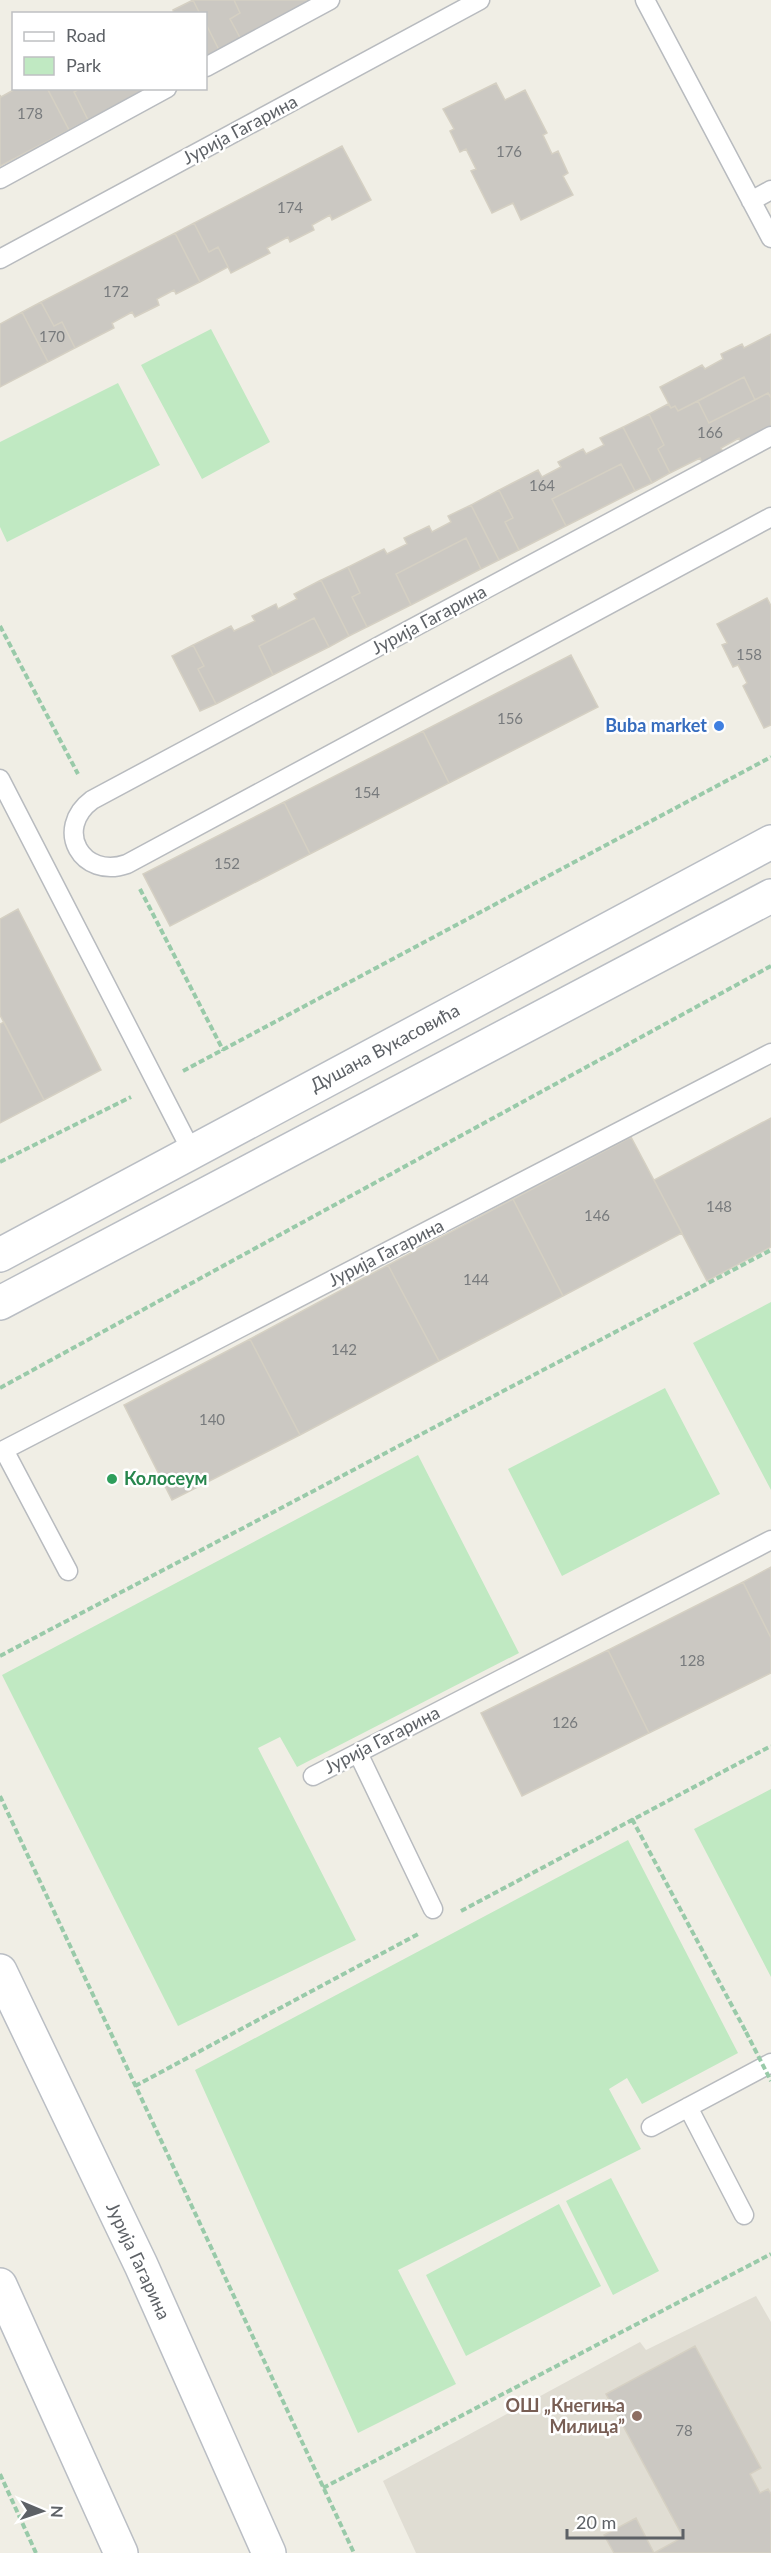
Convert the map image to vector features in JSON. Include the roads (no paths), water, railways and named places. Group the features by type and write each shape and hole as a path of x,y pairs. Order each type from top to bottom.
{"street":[{"name":"Душана Вукасовића","path":"0,1255 771,842"},
{"path":"0,1303 771,896"},
{"name":"Јурија Гагарина","path":"0,1971 141,2265 269,2553"},
{"path":"0,2285 121,2553"}],"lane":[{"path":"207,67 330,0"},
{"name":"Јурија Гагарина","path":"0,259 480,0"},
{"path":"645,0 771,238"},
{"path":"0,179 163,90"},
{"path":"751,201 771,190"},
{"name":"Јурија Гагарина","path":"771,436 87,804 75,823 74,834 81,854 99,867 121,866 771,517"},
{"path":"0,779 192,1152"},
{"name":"Јурија Гагарина","path":"2,1451 771,1053"},
{"path":"2,1451 68,1571"},
{"name":"Јурија Гагарина","path":"313,1776 771,1540"},
{"path":"358,1753 433,1910"},
{"path":"651,2127 771,2063"},
{"path":"688,2107 744,2215"}],"place":[{"name":"Buba market","path":"719,726"},
{"name":"Колосеум","path":"112,1479"},
{"name":"ОШ „Кнегиња Милица”","path":"637,2416"}]}
